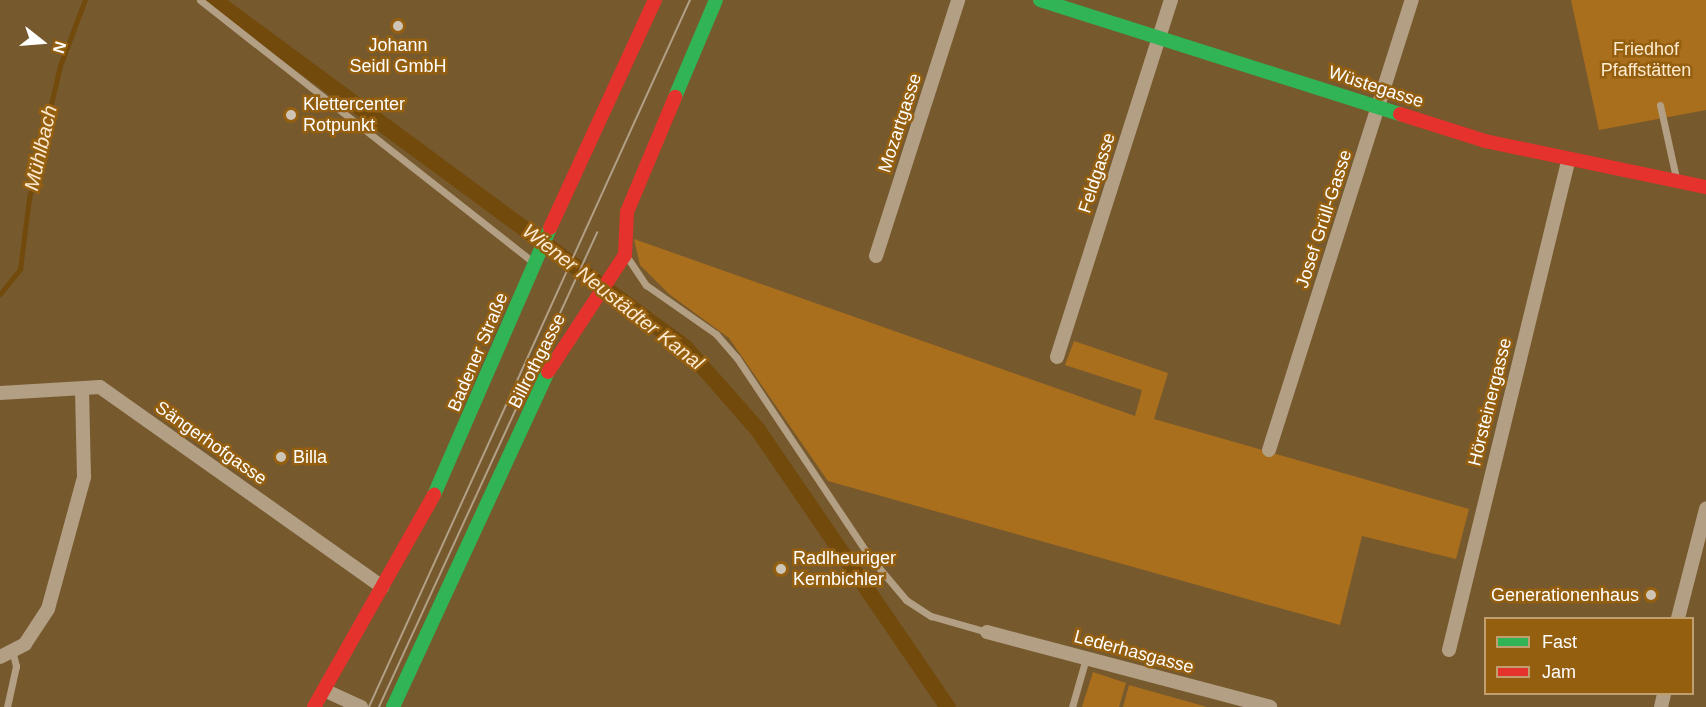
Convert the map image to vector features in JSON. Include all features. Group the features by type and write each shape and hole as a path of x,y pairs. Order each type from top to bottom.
{"street":[{"name":"Badener Straße","path":"314,707 445,476 548,232 655,0"},
{"path":"625,255 627,212 716,0"},
{"name":"Mozartgasse","path":"876,256 958,0"},
{"name":"Wüstegasse","path":"1040,0 1379,107 1568,162 1706,188"},
{"name":"Feldgasse","path":"1057,357 1171,0"},
{"name":"Josef Grüll-Gasse","path":"1269,450 1412,0"},
{"name":"Hörsteinergasse","path":"1449,650 1568,162"},
{"name":"Billrothgasse","path":"393,707 559,349 610,271 625,255"},
{"name":"Sängerhofgasse","path":"0,393 100,387 382,586"},
{"path":"6,656 48,609 84,477 82,389"},
{"path":"1678,617 1706,509"},
{"name":"Lederhasgasse","path":"987,632 1270,707"},
{"path":"324,690 361,707"}],"lane":[{"path":"200,0 536,261"},
{"path":"1660,105 1677,181"},
{"path":"625,255 646,285 716,334 737,358 869,556 906,600 930,616 987,632"},
{"path":"6,656 16,666 7,707"},
{"path":"1072,707 1086,658"}],"green space":[{"name":"Friedhof Pfaffstätten","path":"1571,0 1706,0 1706,110 1599,130"},
{"path":"634,239 1135,416 1142,390 1065,365 1074,341 1168,373 1154,419 1469,509 1456,559 1362,536 1340,625 828,481 729,338 669,294 640,265"},
{"path":"1093,672 1126,683 1119,707 1082,707"},
{"path":"1129,685 1207,707 1123,707"}],"waterway":[{"name":"Mühlbach","path":"0,294 20,269 29,199 60,66 85,0"},
{"name":"Wiener Neustädter Kanal","path":"214,0 686,348 758,430 948,707"},
{"name":"Wiener Neustädter Kanal","path":"218,0 220,5"}],"tram line":[{"path":"369,707 690,0"},
{"path":"379,707 597,233"}],"traffic: fast":[{"path":"675,97 716,0"},
{"path":"1040,0 1400,114"},
{"path":"434,495 550,228"},
{"path":"393,707 548,372"}],"traffic: jam":[{"path":"550,228 655,0"},
{"path":"548,372 625,255 627,212 675,97"},
{"path":"1400,114 1485,141 1706,187"},
{"path":"314,707 434,495"}],"place":[{"name":"Johann Seidl GmbH","path":"398,26"},
{"name":"Klettercenter Rotpunkt","path":"291,115"},
{"name":"Billa","path":"281,457"},
{"name":"Radlheuriger Kernbichler","path":"781,569"},
{"name":"Generationenhaus","path":"1651,595"}]}
